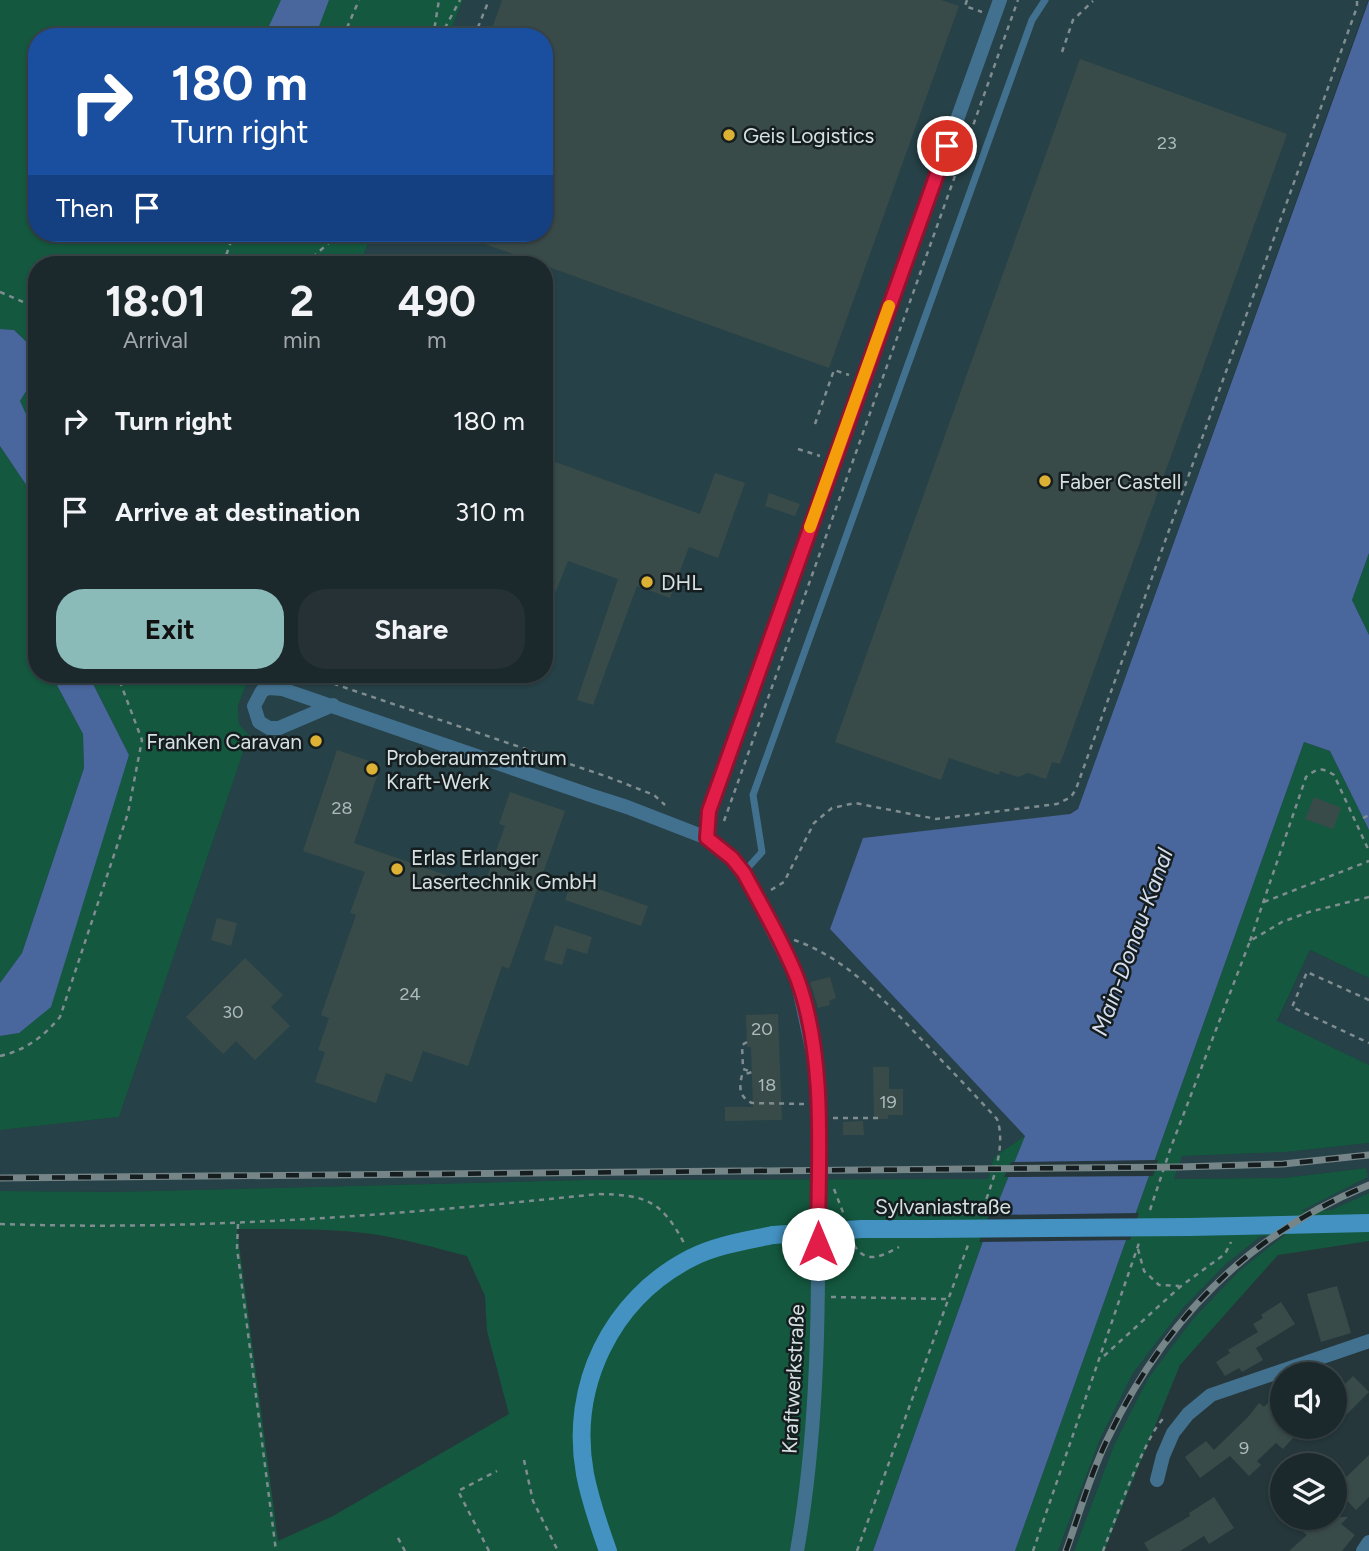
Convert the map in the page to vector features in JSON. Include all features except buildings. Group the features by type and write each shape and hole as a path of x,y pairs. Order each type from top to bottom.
{"street":[{"path":"707,838 709,811 1000,0"},
{"name":"Kraftwerkstraße","path":"333,705 273,729 259,722 254,706 262,691 275,688 333,705 627,807 707,838 732,858 744,873 797,979 815,1063 818,1104 815,1386 809,1473 797,1551"},
{"name":"Sylvaniastraße","path":"608,1551 594,1511 585,1472 582,1434 584,1401 593,1369 605,1339 626,1309 653,1283 691,1258 737,1242 773,1235 862,1229 1369,1223"},
{"path":"1157,1480 1173,1433 1188,1414 1211,1395 1369,1342"},
{"path":"1363,1551 1369,1542"}],"lane":[{"path":"744,873 762,852 753,795 1032,20 1045,0"}],"path":[{"path":"347,28 359,0"},
{"path":"434,28 439,0"},
{"path":"445,28 460,0"},
{"path":"478,28 489,0"},
{"path":"967,0 965,6 994,16"},
{"path":"724,821 1018,0"},
{"path":"757,897 784,882 814,823 832,808 855,803 936,819 1057,804 1071,797 1357,7 1357,0"},
{"path":"1062,52 1073,20 1093,1"},
{"path":"314,256 330,242"},
{"path":"0,292 28,304"},
{"path":"815,424 834,370 862,380"},
{"path":"798,449 833,461"},
{"path":"0,1056 18,1052 44,1035 60,1017 128,813 142,740 120,683"},
{"path":"331,683 608,777 654,795 669,808"},
{"path":"1150,1211 1171,1147 1250,941 1306,777 1315,769 1325,769 1334,775 1369,851"},
{"path":"1363,818 1369,815"},
{"path":"1264,902 1369,861"},
{"path":"1250,941 1282,922 1309,912 1369,897"},
{"path":"791,939 828,957 873,989 997,1119 1002,1133 991,1186 976,1224"},
{"path":"1369,1000 1307,972 1292,1007 1369,1043"},
{"path":"747,1042 742,1045 743,1069 752,1072 742,1074 740,1092 744,1099 752,1103 818,1104"},
{"path":"826,1118 882,1118"},
{"path":"0,1224 238,1224 452,1209 598,1194 630,1195 661,1209 672,1221 691,1258"},
{"path":"238,1224 237,1248 276,1551"},
{"path":"1033,1551 1142,1236"},
{"path":"857,1551 947,1299 972,1237"},
{"path":"1138,1249 1144,1271 1159,1285 1181,1286"},
{"path":"1101,1358 1181,1286 1225,1254"},
{"path":"818,1297 947,1299"},
{"path":"1103,1551 1129,1486 1161,1420 1171,1413 1188,1414"},
{"path":"524,1460 533,1501 558,1551"},
{"path":"489,1551 458,1491 497,1471"},
{"path":"398,1538 405,1551"}],"shaded area":[{"path":"463,0 1368,0 1078,809 830,929 1025,1136 994,1157 988,1179 587,1180 113,1192 0,1191 0,1130 119,1117 249,735 239,724 238,706 247,683 553,683 553,256 363,256 369,242 553,242 553,28 452,28"},
{"path":"1310,950 1369,978 1369,1065 1277,1022"},
{"path":"1369,1143 1369,1193 1331,1210 1299,1211 1367,1178 1366,1168 1284,1178 1174,1179 1181,1156 1286,1152"},
{"path":"1286,1235 1240,1270 1147,1380 1114,1445 1074,1551 1058,1551 1100,1439 1133,1373 1183,1308 1226,1264 1261,1236"}],"green space":[{"path":"0,0 463,0 452,28 28,28 28,242 369,242 363,256 28,256 28,343 14,330 0,329"},
{"path":"28,388 28,418 20,401"},
{"path":"0,446 28,488 28,683 56,683 83,734 84,768 22,953 0,983"},
{"path":"1369,553 1369,635 1352,600"},
{"path":"93,683 247,683 238,706 239,724 249,735 119,1117 0,1130 0,1036 19,1033 129,755"},
{"path":"1304,742 1330,751 1369,830 1369,978 1310,950 1277,1021 1369,1065 1369,1143 1286,1152 1182,1156 1174,1179 1284,1178 1366,1168 1368,1177 1301,1211 1331,1210 1369,1193 1369,1241 1278,1255 1180,1365 1104,1551 1074,1551 1114,1445 1147,1380 1193,1319 1240,1270 1285,1235 1261,1236 1226,1264 1183,1308 1133,1373 1100,1439 1058,1551 1015,1551"},
{"path":"1025,1136 987,1230 873,1551 0,1551 0,1191 113,1192 587,1180 988,1179 994,1157","holes":["237,1229 355,1232 408,1241 467,1256 485,1296 487,1331 509,1414 333,1516 278,1541"]}],"water":[{"path":"281,0 329,0 318,28 268,28"},
{"name":"Main-Donau-Kanal","path":"1369,0 1369,553 1352,600 1369,635 1369,830 1330,751 1304,742 1015,1551 873,1551 987,1230 1025,1136 830,929 863,838 1070,814 1078,809"},
{"path":"0,329 14,330 28,343 28,388 20,401 28,418 28,488 0,446"},
{"path":"56,683 93,683 129,755 51,1007 19,1033 0,1036 0,983 22,953 84,768 83,734"}],"pier":[{"path":"1158,1160 1153,1176 1004,1177 1011,1162"},
{"path":"1139,1213 1130,1240 979,1242 989,1215"}],"railway":[{"path":"0,1178 1179,1167 1283,1164 1369,1155"},
{"path":"1066,1551 1107,1440 1129,1397 1182,1320 1247,1256 1284,1229 1325,1205 1369,1185"}],"slow traffic":[{"path":"810,527 889,306"}],"place":[{"name":"Geis Logistics","path":"729,135"},
{"name":"Faber Castell","path":"1045,481"},
{"name":"DHL","path":"647,582"},
{"name":"Franken Caravan","path":"316,741"},
{"name":"Proberaumzentrum Kraft-Werk","path":"372,769"},
{"name":"Erlas Erlanger Lasertechnik GmbH","path":"397,869"}],"route":[{"path":"818,1244 818,1103 815,1063 797,979 744,873 732,858 707,838 707,826 709,811 947,146"}]}
